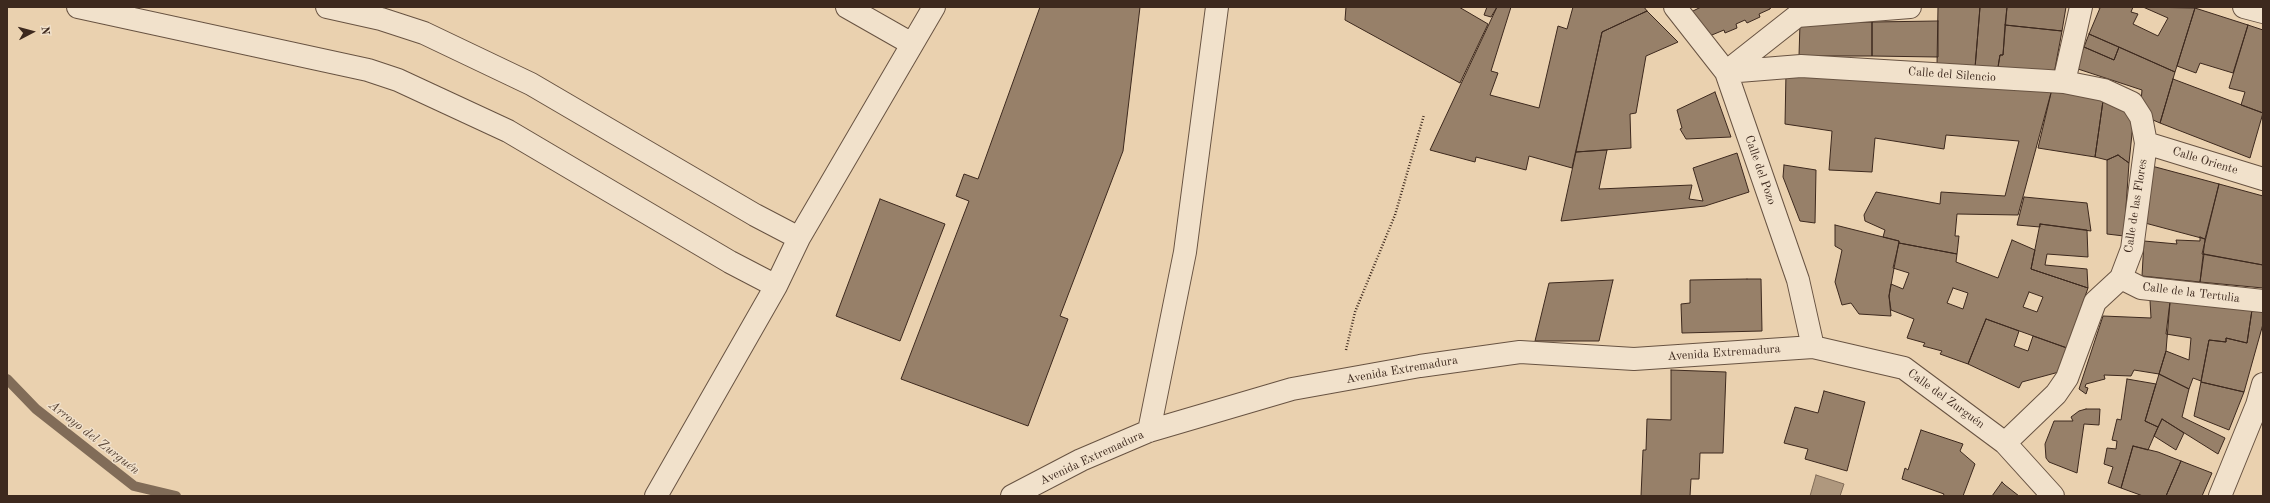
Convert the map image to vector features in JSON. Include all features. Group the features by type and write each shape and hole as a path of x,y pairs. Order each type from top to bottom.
{"street":[{"path":"78,7 368,70 398,80 508,131 730,262 776,286"},
{"path":"327,7 381,19 424,33 531,84 799,238"},
{"path":"847,7 912,44"},
{"path":"656,496 776,286 799,238 934,7"},
{"path":"1150,432 1185,252 1217,7"},
{"name":"Calle del Pozo","path":"1675,7 1726,72 1798,280 1813,347"},
{"path":"1726,72 1797,16 1909,7"},
{"path":"2064,82 2081,7"},
{"path":"2244,7 2263,12"},
{"name":"Calle del Silencio","path":"1726,72 1801,66 2064,82 2104,90 2132,103 2141,118 2146,143"},
{"name":"Calle Oriente","path":"2146,143 2263,179"},
{"name":"Calle de las Flores","path":"2005,443 2056,394 2067,378 2095,302 2121,278 2132,249 2146,143"},
{"name":"Calle de la Tertulia","path":"2121,278 2141,288 2263,301"},
{"name":"Avenida Extremadura","path":"1012,496 1081,460 1150,432 1292,389 1420,366 1520,352 1634,359 1813,347"},
{"name":"Calle del Zurguén","path":"1813,347 1904,368 2005,443 2053,496"},
{"path":"2220,496 2257,405 2263,384"}],"path":[{"path":"1338,381 1356,312 1395,214 1424,114"}],"shaded area":[{"path":"1816,475 1844,484 1840,496 1810,496"}],"building":[{"path":"1040,7 1140,7 1123,151 1060,316 1068,319 1028,426 901,379 969,201 956,196 964,174 978,179"},
{"path":"1346,7 1459,7 1488,24 1460,83 1345,20"},
{"path":"1487,7 1497,7 1491,17 1484,15"},
{"path":"1497,7 1511,7 1491,71 1498,73 1490,95 1539,108 1558,26 1567,29 1573,7 1644,7 1647,11 1602,32 1572,168 1529,156 1526,170 1476,157 1475,162 1430,150"},
{"path":"1701,7 1771,7 1770,9 1759,14 1760,17 1747,23 1745,20 1736,24 1737,28 1725,33 1724,30 1707,37 1687,14"},
{"path":"1938,7 1980,7 1975,68 1937,65"},
{"path":"1980,7 2007,7 2003,55 2000,55 1998,67 1975,68"},
{"path":"2007,7 2066,7 2062,31 2005,25"},
{"path":"2095,7 2133,7 2131,12 2138,14 2133,24 2158,36 2168,18 2143,7 2195,8 2175,72 2089,34 2100,8"},
{"path":"2195,8 2248,25 2233,73 2200,63 2196,73 2177,66"},
{"path":"1647,11 1678,42 1646,56 1636,113 1630,114 1631,148 1576,152 1602,32"},
{"path":"1938,21 1938,57 1872,56 1872,22"},
{"path":"1872,22 1872,56 1799,56 1800,23"},
{"path":"2005,25 2062,31 2054,74 1998,67 2000,55 2003,55"},
{"path":"2248,25 2263,30 2263,113 2241,105 2245,92 2229,88"},
{"path":"2089,34 2119,47 2114,60 2084,47"},
{"path":"2084,47 2114,60 2119,47 2175,72 2160,123 2153,120 2141,101 2142,90 2075,68"},
{"path":"1786,73 2052,89 2018,215 1957,214 1955,236 1959,236 1957,254 1899,243 1899,241 1883,237 1885,230 1865,221 1864,215 1876,192 1940,204 1941,192 2005,196 2019,141 1946,135 1944,149 1875,138 1872,172 1829,170 1832,131 1785,124"},
{"path":"2173,79 2263,113 2250,158 2160,123"},
{"path":"2052,89 2074,92 2103,101 2095,157 2038,148"},
{"path":"1715,92 1731,137 1686,139 1680,129 1682,128 1677,110"},
{"path":"2103,101 2134,114 2129,163 2118,155 2107,160 2095,157"},
{"path":"1607,150 1599,189 1692,185 1689,199 1703,201 1693,168 1737,153 1749,192 1705,206 1561,221 1576,152"},
{"path":"2118,155 2129,163 2124,236 2107,234 2107,160"},
{"path":"1784,165 1816,170 1815,223 1800,221 1783,177"},
{"path":"2148,165 2219,184 2205,239 2145,223"},
{"path":"2219,184 2263,196 2263,265 2202,254"},
{"path":"2024,197 2087,203 2091,231 2040,224 2040,227 2017,225"},
{"path":"880,199 945,224 900,341 836,316"},
{"path":"2040,224 2087,230 2088,257 2047,254 2045,265 2087,269 2088,288 2031,269"},
{"path":"1835,225 1899,241 1889,296 1891,316 1859,314 1851,303 1842,305 1835,282 1842,250 1835,246"},
{"path":"2200,237 2205,239 2200,282 2142,276 2144,241 2177,244 2176,240 2200,241"},
{"path":"2012,240 2035,250 2031,269 2088,288 2067,348 1986,319 1968,364 1940,354 1942,351 1923,346 1925,343 1907,338 1914,319 1891,310 1889,296 1891,284 1903,289 1909,273 1893,268 1899,243 1957,254 1956,262 1998,278","holes":["1953,288 1968,293 1963,309 1947,303","2029,292 2043,297 2037,312 2023,307"]},
{"path":"2204,254 2263,265 2263,288 2200,282"},
{"path":"1761,279 1762,331 1682,333 1681,304 1690,303 1690,280"},
{"path":"1613,280 1599,341 1535,341 1549,283"},
{"path":"2150,300 2170,302 2166,351 2159,374 2134,370 2131,376 2104,375 2105,379 2086,384 2085,387 2088,388 2086,394 2079,389 2103,316 2151,318"},
{"path":"2170,302 2252,310 2247,343 2226,338 2226,342 2209,340 2201,381 2193,378 2189,389 2159,374 2166,351 2189,360 2191,338 2166,334"},
{"path":"2252,310 2263,311 2263,324 2244,392 2201,382 2209,340 2226,342 2226,338 2247,343"},
{"path":"1986,319 2019,331 2014,346 2028,351 2033,336 2067,348 2059,372 2022,382 2019,388 1968,364"},
{"path":"1671,370 1726,372 1723,453 1700,453 1699,479 1691,479 1690,496 1641,496 1643,450 1646,450 1647,419 1671,420"},
{"path":"2159,374 2189,389 2182,417 2225,438 2218,454 2162,419 2158,427 2145,421"},
{"path":"2127,379 2156,384 2145,421 2158,427 2148,450 2133,446 2121,488 2108,483 2113,467 2104,464 2107,448 2116,449 2117,441 2112,440 2117,419 2121,420"},
{"path":"2201,382 2244,392 2229,430 2194,416"},
{"path":"1824,391 1865,402 1847,471 1805,459 1808,449 1784,443 1795,407 1818,413"},
{"path":"2086,409 2100,409 2099,425 2084,424 2077,473 2049,462 2046,458 2045,444 2054,421 2073,421 2071,417 2079,411"},
{"path":"2162,419 2184,433 2176,450 2154,436"},
{"path":"1921,430 1963,444 1960,451 1975,464 1963,496 1943,496 1944,494 1902,479 1905,468 1908,470"},
{"path":"2133,446 2158,452 2181,461 2166,496 2143,496 2121,488"},
{"path":"2181,461 2212,473 2202,496 2166,496"},
{"path":"2002,482 2005,485 2019,496 1992,496"}],"waterway":[{"name":"Arroyo del Zurguén","path":"7,379 36,409 134,486 176,496"}]}
